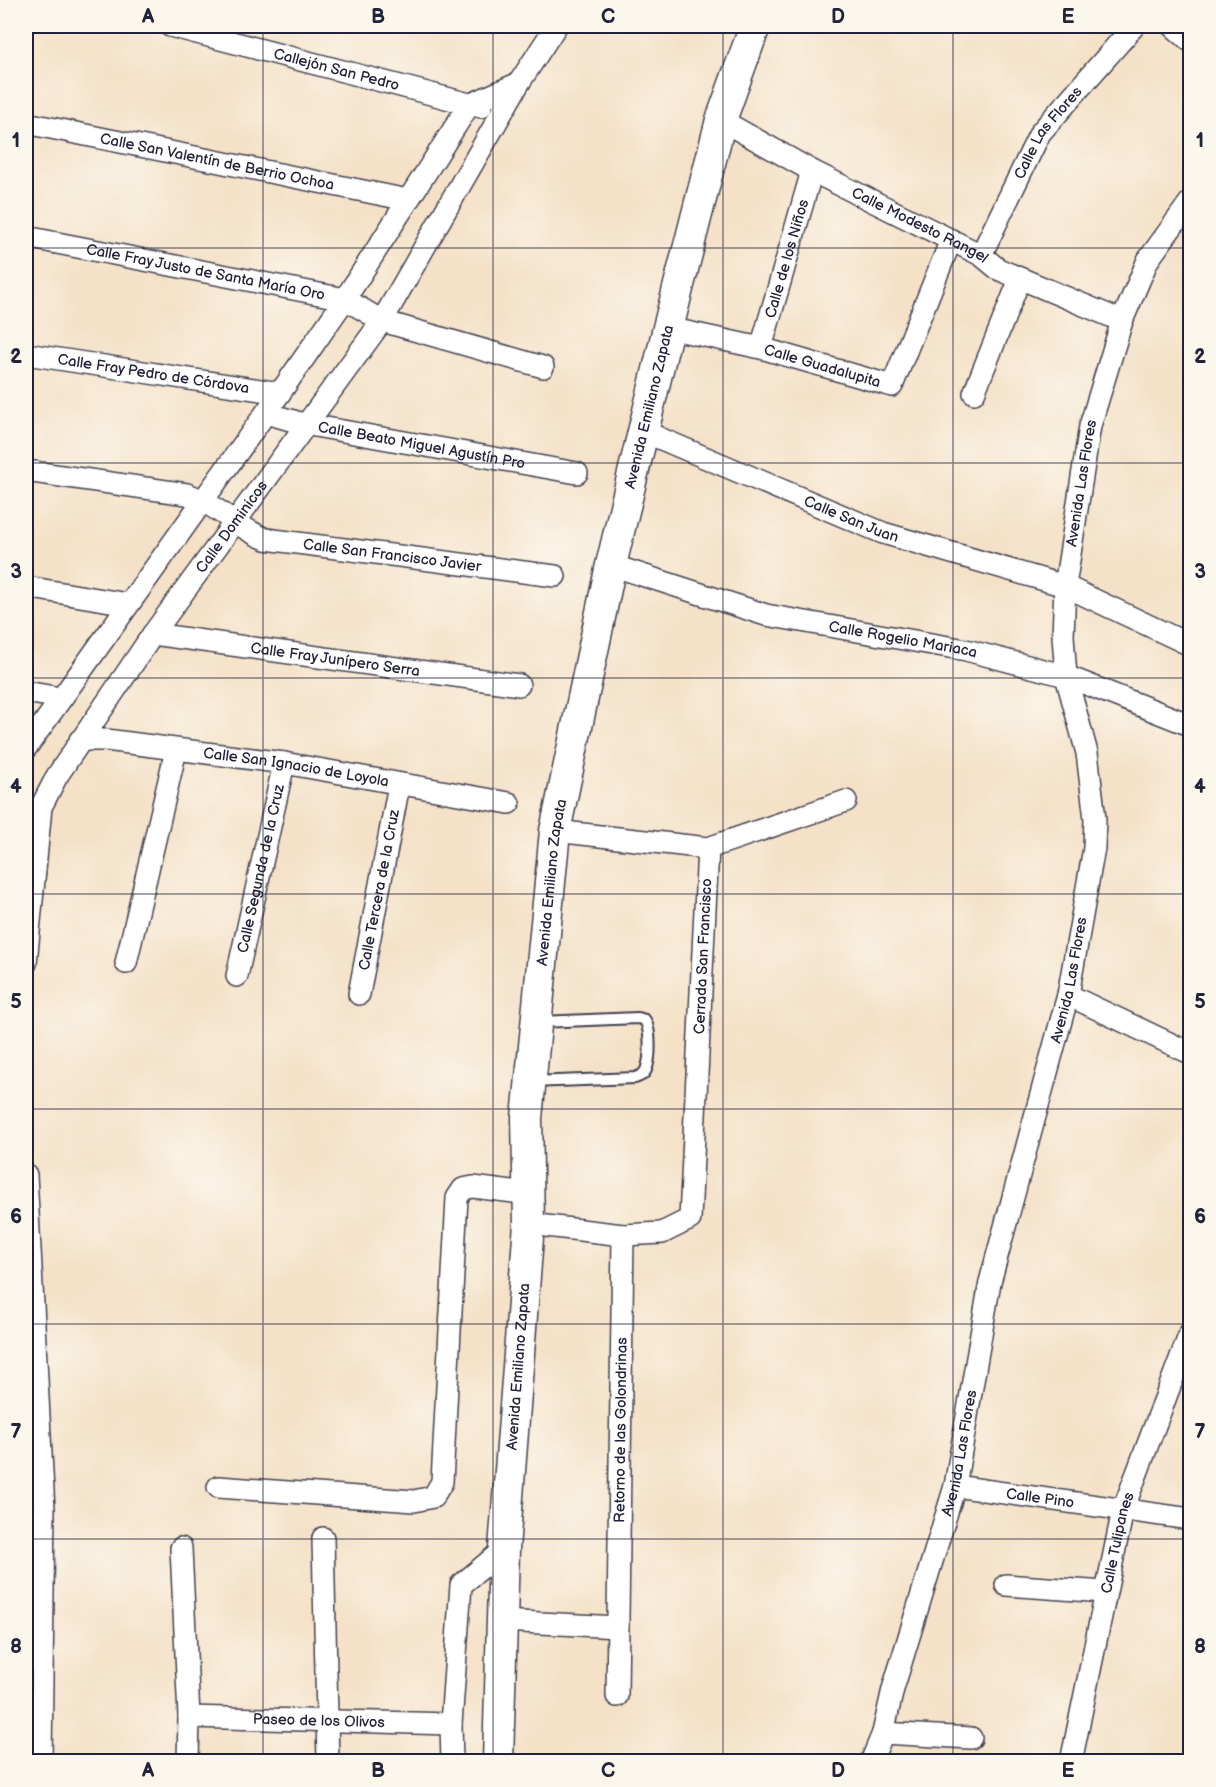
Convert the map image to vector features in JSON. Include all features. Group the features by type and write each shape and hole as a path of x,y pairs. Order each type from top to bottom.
{"main road":[{"name":"Avenida Emiliano Zapata","path":"498,1761 504,1549 529,1224 527,1118 555,831 611,565 645,432 668,328 721,120 755,26"}],"street":[{"name":"Callejón San Pedro","path":"170,26 469,105 505,111"},
{"name":"Calle Dominicos","path":"26,963 28,918 41,807 80,740 153,634 232,522 382,321 505,111 519,83 556,26"},
{"name":"Calle Las Flores","path":"981,255 1040,133 1134,26"},
{"path":"1173,26 1191,41"},
{"path":"26,748 345,299 469,105 519,83"},
{"name":"Calle Modesto Rangel","path":"721,120 812,171 981,255 998,269 1122,321"},
{"name":"Calle San Valentín de Berrio Ochoa","path":"26,123 408,200"},
{"name":"Calle de los Niños","path":"761,348 812,171"},
{"name":"Avenida Las Flores","path":"871,1761 883,1733 897,1678 955,1486 990,1281 1068,995 1094,848 1095,819 1087,753 1066,676 1063,636 1065,586 1090,426 1122,321 1148,260 1191,202"},
{"name":"Calle Fray Justo de Santa María Oro","path":"26,237 345,299 382,321 543,367"},
{"name":"Calle Guadalupita","path":"668,328 761,348 892,386 951,240"},
{"path":"974,393 1020,279"},
{"name":"Calle Fray Pedro de Córdova","path":"26,354 280,393"},
{"name":"Calle Beato Miguel Agustín Pro","path":"266,413 304,424 577,472"},
{"name":"Calle San Juan","path":"645,432 883,533 1065,586 1191,645"},
{"path":"26,471 187,494 204,500"},
{"name":"Calle San Francisco Javier","path":"204,500 232,522 266,538 555,576"},
{"name":"Calle Rogelio Mariaca","path":"611,565 766,615 966,650 1066,676 1191,725"},
{"path":"26,587 128,604"},
{"name":"Calle Fray Junípero Serra","path":"153,634 519,685"},
{"path":"26,692 60,698"},
{"name":"Calle San Ignacio de Loyola","path":"80,740 106,740 284,763 509,803"},
{"path":"126,963 176,750"},
{"name":"Calle Segunda de la Cruz","path":"237,976 284,763"},
{"name":"Calle Tercera de la Cruz","path":"358,994 399,785"},
{"path":"555,831 708,848 846,801"},
{"name":"Cerrada San Francisco","path":"623,1235 662,1233 690,1219 708,848"},
{"path":"1068,995 1191,1053"},
{"path":"26,1175 32,1383 44,1509 33,1719 41,1761"},
{"path":"218,1487 414,1501 433,1497 442,1482 457,1198 463,1189 473,1187 529,1194"},
{"path":"529,1224 623,1235"},
{"name":"Retorno de las Golondrinas","path":"617,1696 623,1235"},
{"name":"Calle Tulipanes","path":"1071,1761 1123,1510 1191,1333"},
{"name":"Calle Pino","path":"955,1486 1191,1519"},
{"path":"323,1538 328,1761"},
{"path":"181,1548 189,1717 188,1761"},
{"path":"452,1761 451,1724 461,1585 504,1549"},
{"path":"1006,1585 1105,1592"},
{"path":"501,1621 618,1627"},
{"name":"Paseo de los Olivos","path":"189,1717 451,1724"},
{"path":"883,1733 971,1738"}],"lane":[{"path":"531,1082 635,1077 642,1075 647,1069 649,1028 645,1020 638,1018 536,1023"}]}
